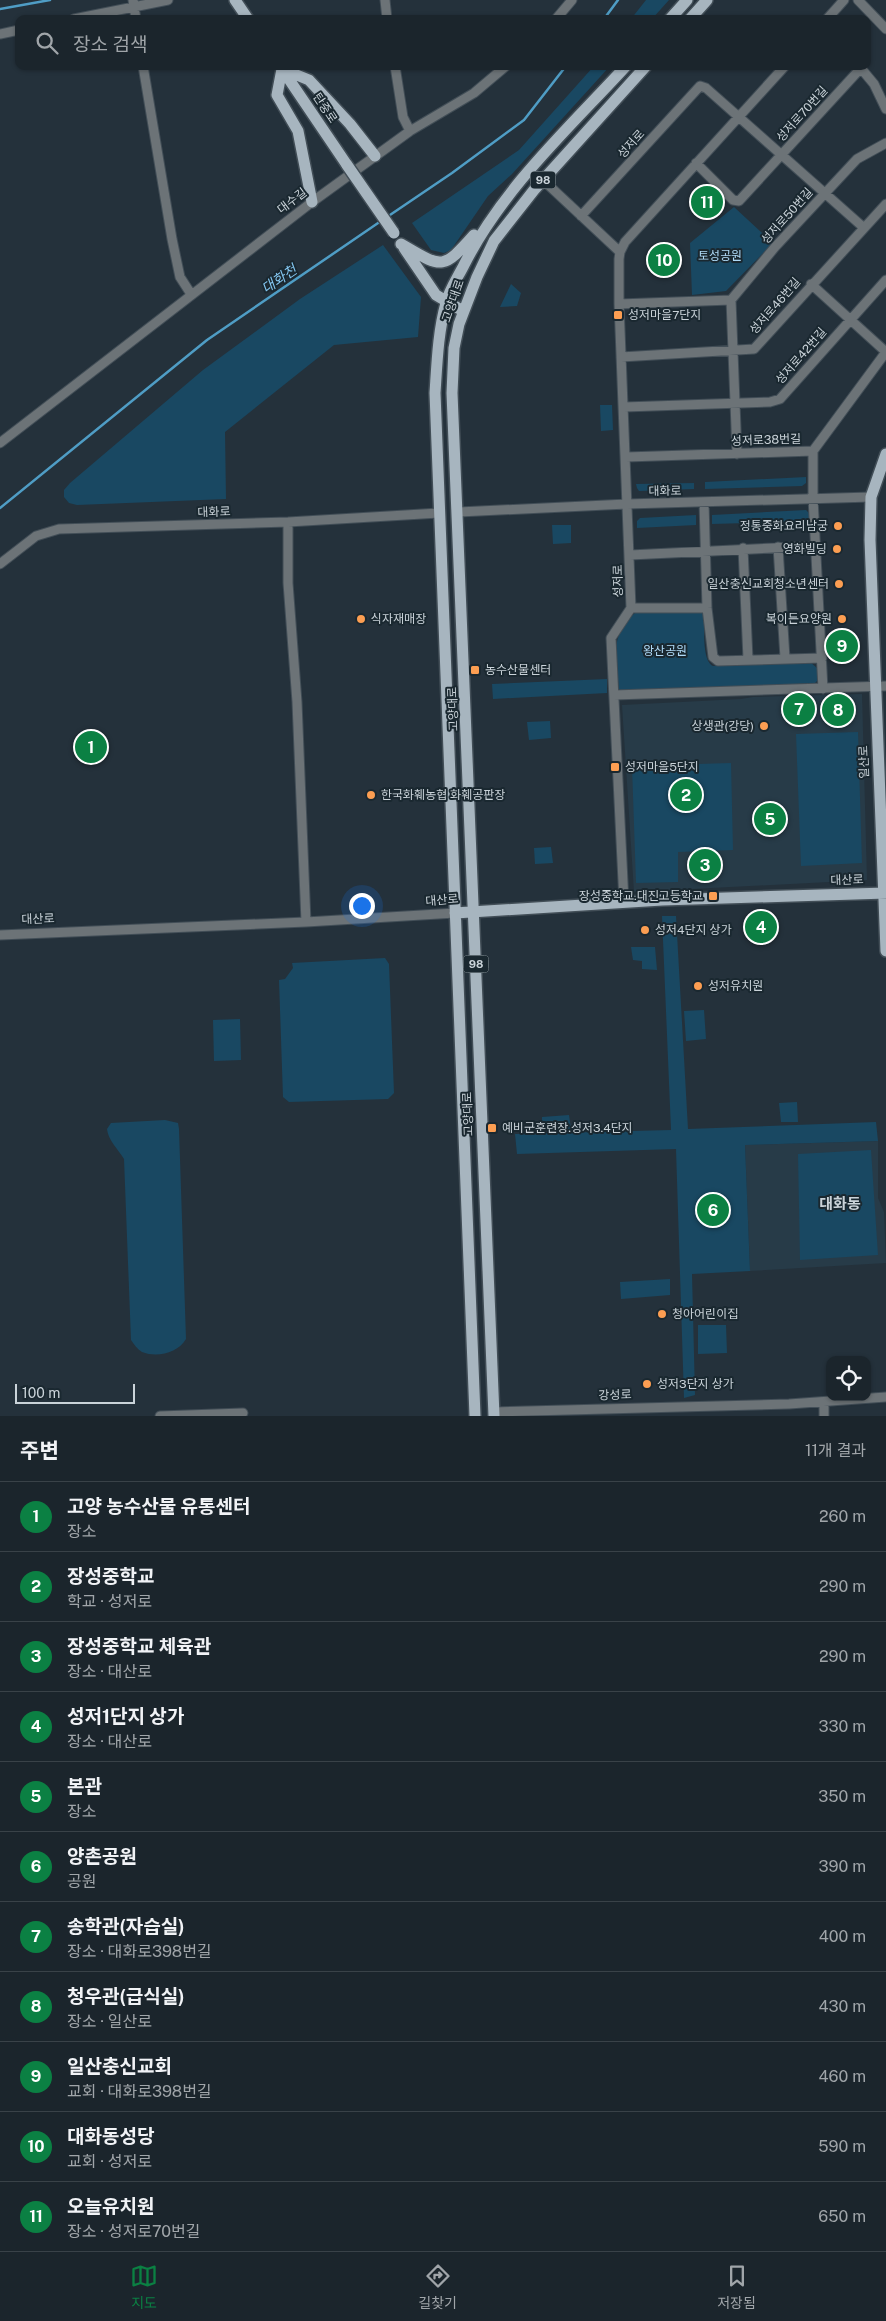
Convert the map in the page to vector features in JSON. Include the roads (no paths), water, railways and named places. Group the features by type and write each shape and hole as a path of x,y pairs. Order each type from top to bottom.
{"main road":[{"path":"235,0 245,15"},
{"path":"674,15 687,0"},
{"path":"694,15 707,0"},
{"path":"282,70 277,95 298,131 312,202"},
{"name":"탄중로","path":"283,70 401,244"},
{"path":"286,70 309,80 350,124 375,156"},
{"name":"고양대로","path":"475,1416 435,393 441,327 446,301 476,242 494,214 518,182 622,70"},
{"name":"고양대로","path":"494,1414 459,512 452,393 454,348 463,311 494,241 543,180 642,70"},
{"path":"401,244 433,261 448,261 494,214"},
{"path":"401,244 436,295 463,311"},
{"name":"일산로","path":"886,454 871,497 870,540 880,686 886,951"},
{"name":"대산로","path":"455,913 624,902 885,893"}],"street":[{"path":"89,15 133,3 168,0"},
{"path":"385,0 387,15"},
{"path":"559,15 572,0"},
{"path":"831,15 844,0"},
{"path":"858,0 886,29"},
{"path":"0,34 15,31"},
{"path":"144,70 180,277 192,294"},
{"path":"396,70 403,117 410,131"},
{"name":"대수길","path":"0,443 312,202 410,131 474,93 501,70"},
{"path":"543,180 620,252 625,242 781,70"},
{"name":"성저로70번길","path":"696,164 733,200 740,201 857,70"},
{"path":"862,70 874,84 886,109"},
{"name":"성저로","path":"581,216 700,86 706,88 740,116"},
{"name":"성저로70번길","path":"740,116 864,227"},
{"name":"성저로50번길","path":"731,300 857,159 886,143"},
{"name":"성저로46번길","path":"621,357 754,349 811,284 886,204"},
{"name":"성저로","path":"620,252 618,304 624,407 631,608 611,638 624,902"},
{"name":"성저로42번길","path":"624,407 770,402 780,399 886,280"},
{"path":"811,284 886,352"},
{"path":"618,304 731,300 737,454"},
{"name":"성저로38번길","path":"626,457 813,451 886,352"},
{"path":"813,451 813,498 823,689"},
{"name":"대화로","path":"459,512 627,504 871,497"},
{"path":"704,502 708,608 713,657 718,661 822,658"},
{"name":"대화로","path":"0,564 36,536 59,529 288,522 439,513"},
{"path":"288,522 288,583 297,702 306,922"},
{"path":"630,555 743,548 816,546"},
{"path":"778,547 785,658"},
{"path":"743,548 748,659"},
{"path":"631,608 708,608"},
{"path":"614,695 880,686"},
{"name":"대산로","path":"0,935 306,922 455,913"},
{"name":"강성로","path":"494,1414 606,1412 886,1398"},
{"path":"824,1402 824,1416"},
{"path":"160,1416 243,1413"}],"waterway":[{"path":"0,9 50,0"},
{"name":"대화천","path":"607,15 618,0"},
{"name":"대화천","path":"387,217 452,173 524,120 563,70"},
{"name":"대화천","path":"0,508 207,340 381,221"}],"place":[{"name":"오늘유치원","path":"707,202"},
{"name":"대화동성당","path":"664,260"},
{"name":"성저마을7단지","path":"618,315"},
{"name":"정통중화요리남궁","path":"838,526"},
{"name":"영화빌딩","path":"837,549"},
{"name":"일산충신교회청소년센터","path":"839,584"},
{"name":"식자재매장","path":"361,619"},
{"name":"복이든요양원","path":"842,619"},
{"name":"일산충신교회","path":"842,646"},
{"name":"농수산물센터","path":"475,670"},
{"name":"송학관(자습실)","path":"799,709"},
{"name":"청우관(급식실)","path":"838,710"},
{"name":"상생관(강당)","path":"764,726"},
{"name":"고양 농수산물 유통센터","path":"91,747"},
{"name":"성저마을5단지","path":"615,767"},
{"name":"한국화훼농협 화훼공판장","path":"371,795"},
{"name":"장성중학교","path":"686,795"},
{"name":"본관","path":"770,819"},
{"name":"장성중학교 체육관","path":"705,865"},
{"name":"장성중학교.대진고등학교","path":"713,896"},
{"name":"성저1단지 상가","path":"761,927"},
{"name":"성저4단지 상가","path":"645,930"},
{"name":"성저유치원","path":"698,986"},
{"name":"예비군훈련장.성저3.4단지","path":"492,1128"},
{"name":"양촌공원","path":"713,1210"},
{"name":"청아어린이집","path":"662,1314"},
{"name":"성저3단지 상가","path":"647,1384"}],"district":[{"name":"대화동","path":"840,1203"}],"park label":[{"name":"토성공원","path":"720,256"},
{"name":"왕산공원","path":"665,651"}]}
